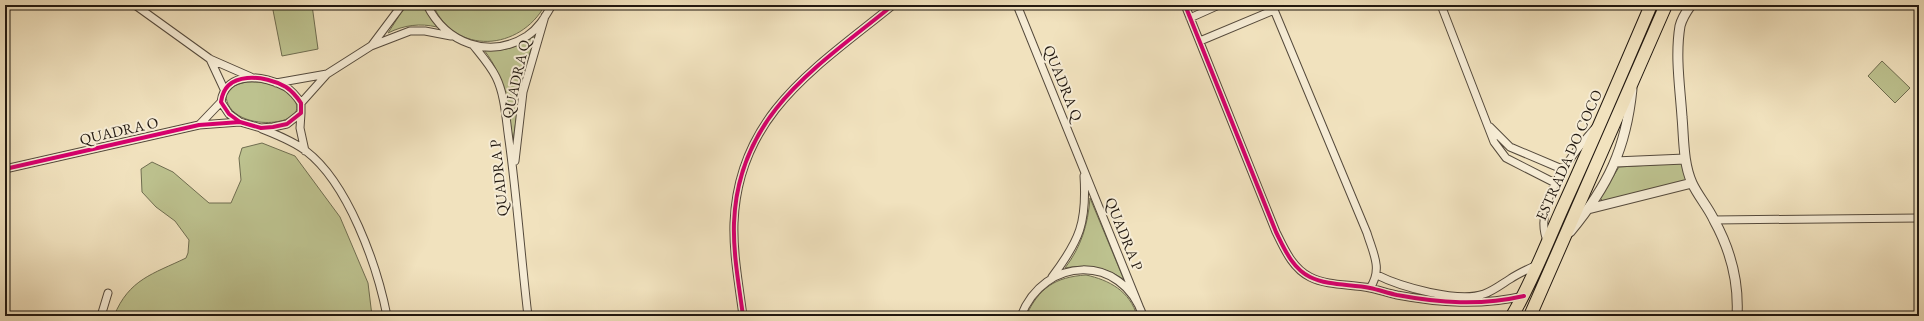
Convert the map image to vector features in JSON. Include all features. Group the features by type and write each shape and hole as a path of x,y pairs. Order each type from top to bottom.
{"highway":[{"name":"ESTRADA DO COCO","path":"1512,316 1524,296 1548,243 1603,119 1651,5"},
{"path":"1664,10 1672,5"},
{"name":"ESTRADA DO COCO","path":"1530,316 1664,10"}],"street":[{"path":"135,5 210,59 256,79"},
{"path":"371,46 402,5"},
{"path":"427,5 437,22 451,36"},
{"path":"305,151 300,128 301,103 327,74 371,46 410,31 425,31 451,36 473,45 489,48 509,44 528,36 542,22 552,5"},
{"path":"743,316 734,224 736,194 743,167 753,141 783,98 835,52 893,5"},
{"name":"QUADRA Q","path":"1017,5 1084,172"},
{"path":"1185,5 1276,232 1287,254 1298,269 1310,277 1332,283 1370,288 1396,295 1428,299 1492,302 1524,296"},
{"path":"1190,18 1219,5"},
{"path":"1441,5 1487,124 1499,150 1506,158 1555,183"},
{"path":"1691,5 1684,14 1680,25 1678,44 1678,64 1685,159 1692,183 1714,220 1729,255 1734,274 1738,302 1737,316"},
{"path":"1200,41 1273,7 1374,255 1377,275 1370,288"},
{"name":"QUADRA Q","path":"513,173 523,92 546,16"},
{"name":"QUADRA P","path":"473,45 490,66 497,79 505,113 528,316"},
{"path":"210,59 224,89"},
{"path":"276,83 327,74"},
{"path":"199,125 221,102 224,89 234,80 242,78 276,83 287,87 301,103"},
{"path":"1565,237 1588,209 1615,162 1625,135 1633,82"},
{"path":"221,102 229,114 240,122 261,128 305,151 317,161 332,179 349,208 362,235 387,316"},
{"path":"261,128 287,124 300,113"},
{"path":"1548,243 1543,228 1543,221 1555,183 1562,169 1603,119"},
{"name":"QUADRA O","path":"5,169 199,125 240,122"},
{"path":"1487,124 1504,143 1515,150 1562,169"},
{"path":"1499,150 1504,147 1504,143"},
{"path":"1615,162 1685,159"},
{"path":"1544,177 1545,170 1549,164"},
{"path":"1051,278 1077,240 1083,220 1086,200 1084,172"},
{"name":"QUADRA P","path":"1084,172 1139,306"},
{"path":"1588,209 1692,183"},
{"path":"1714,220 1919,218"},
{"path":"1377,275 1400,285 1466,300 1484,294 1521,272 1537,265"},
{"path":"1021,316 1026,302 1037,288 1051,278 1067,272 1085,270 1101,273 1117,280 1130,291 1143,316"},
{"path":"1428,299 1430,291"},
{"path":"101,316 108,293"}],"green space":[{"path":"272,5 312,5 318,49 282,56"},
{"path":"406,5 424,5 437,27 424,25 412,26 400,28 388,33"},
{"path":"433,5 545,5 534,20 520,32 504,39 488,41 472,40 456,33 443,22"},
{"path":"535,36 521,84 513,142 502,83 484,50 511,48"},
{"path":"1882,61 1910,88 1895,103 1868,76"},
{"path":"247,82 270,84 285,91 290,95 297,106 294,114 285,120 271,122 255,121 241,117 230,108 226,95 232,87"},
{"path":"262,143 295,156 340,217 368,283 372,316 114,316 127,294 143,279 186,258 188,253 189,240 175,221 156,207 142,192 141,169 152,162 173,172 209,203 231,203 241,180 239,158 242,148"},
{"path":"1683,163 1688,181 1604,202 1600,198 1619,167"},
{"path":"1090,198 1124,280 1103,269 1081,266 1065,268 1071,260 1083,235 1088,217"},
{"path":"1086,275 1103,280 1118,288 1124,293 1134,307 1137,316 1026,316 1036,298 1049,286 1065,278"}],"cycle path":[{"path":"743,316 735,258 734,223 739,185 750,152 766,122 786,96 810,72 893,5"},
{"path":"1185,5 1276,232 1289,257 1298,268 1310,277 1324,282 1370,288 1397,295 1429,300 1476,302 1524,296"},
{"path":"5,169 199,125 240,122 261,128 287,124 301,113 301,103 290,90 277,83 257,78 238,80 230,84 224,92 221,102 229,114 240,122"}]}
